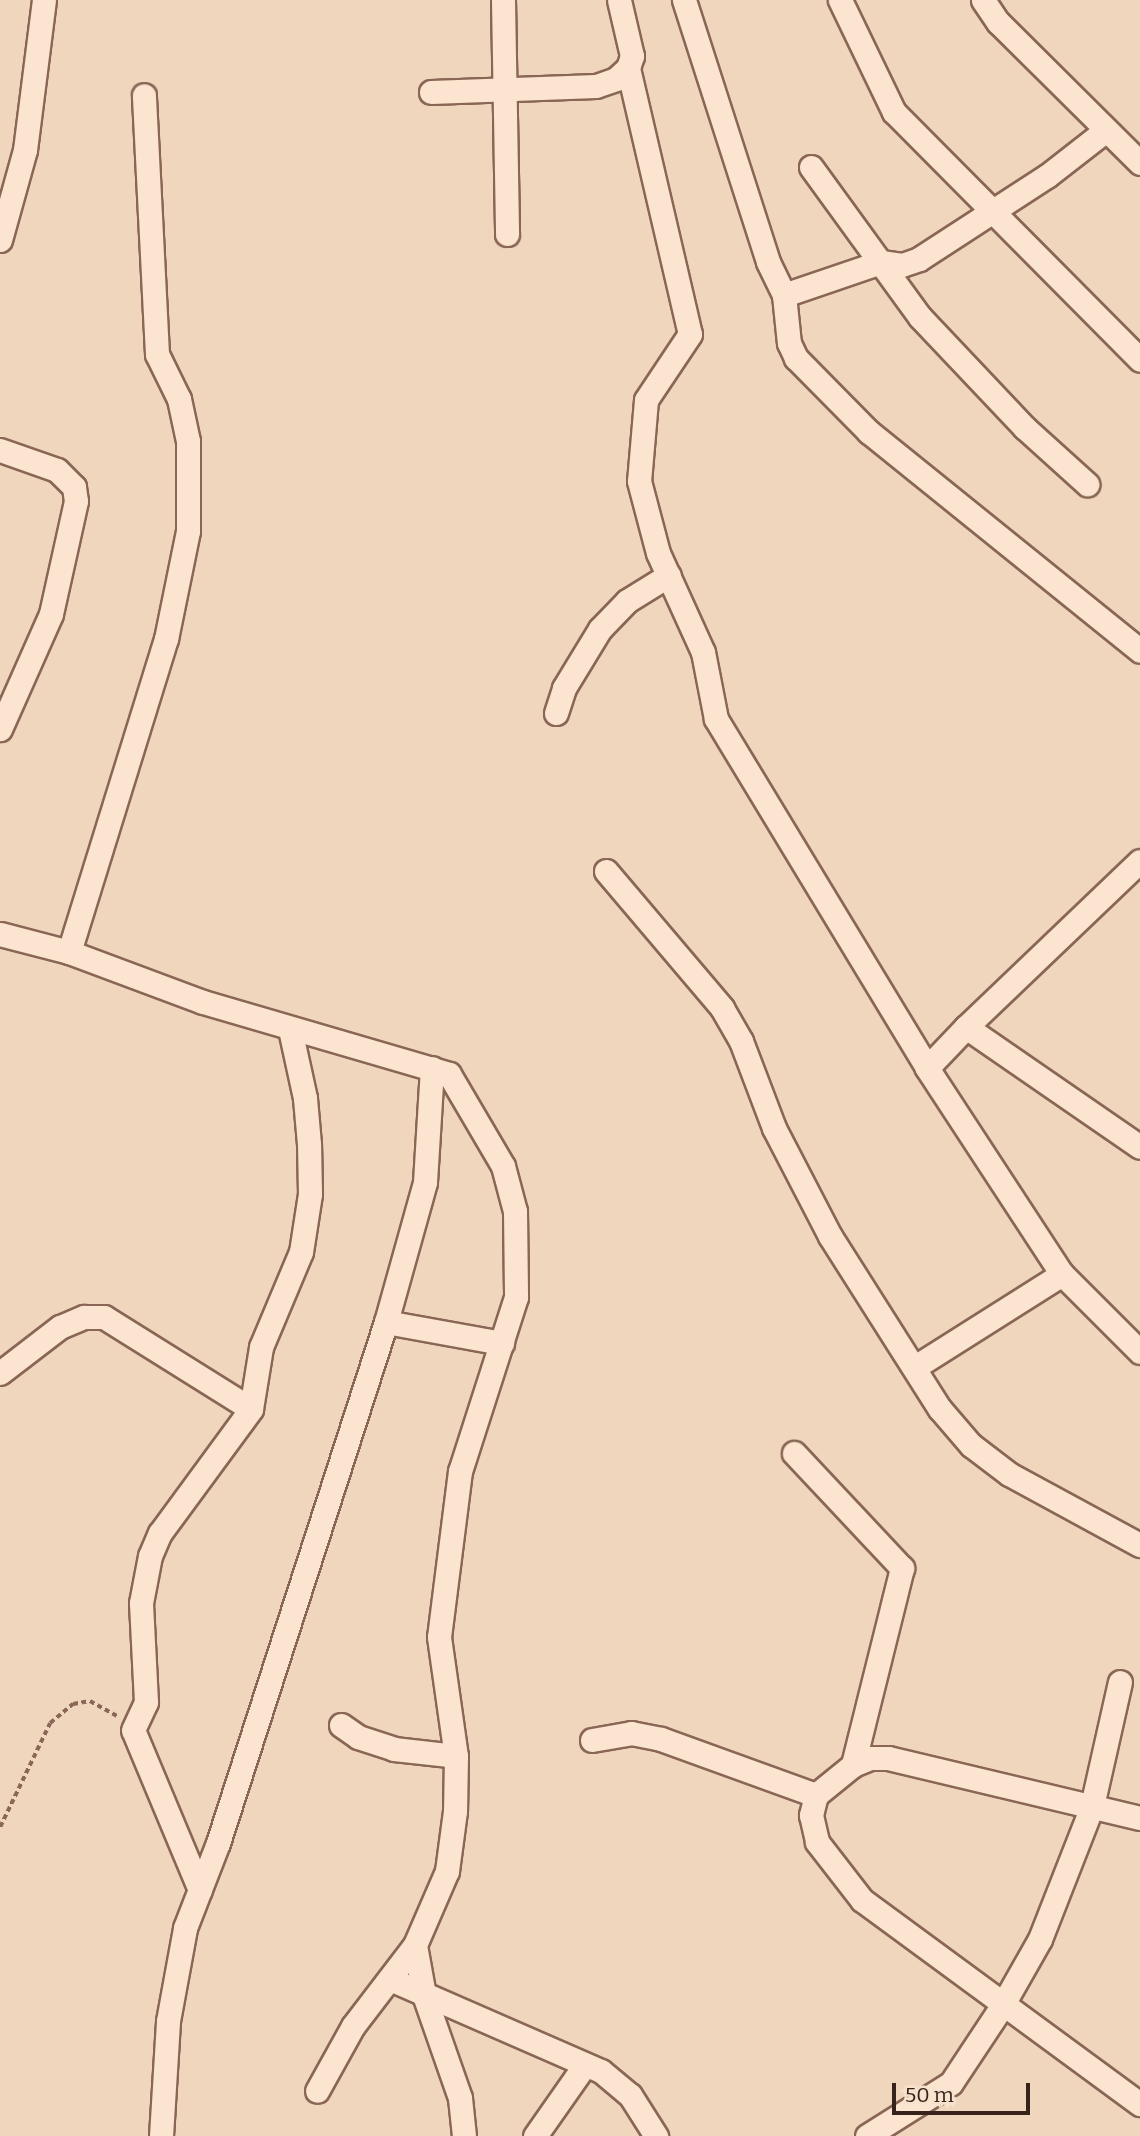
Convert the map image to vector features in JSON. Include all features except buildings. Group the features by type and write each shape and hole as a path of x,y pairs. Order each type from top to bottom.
{"street":[{"path":"0,240 25,150 44,0"},
{"path":"503,0 507,234"},
{"path":"619,0 632,43 628,68 690,334 646,400 639,481 647,522 703,652 716,719 927,1068 1062,1274 1140,1352"},
{"path":"684,0 768,262 784,295 789,343 813,377 869,432 1140,650"},
{"path":"840,0 894,112 945,167 996,211 1140,360"},
{"path":"983,0 999,22 1140,163"},
{"path":"431,92 597,86 628,68"},
{"path":"69,952 166,639 188,531 188,440 180,399 157,354 144,96"},
{"path":"784,295 881,262 911,263 996,211 1106,130"},
{"path":"811,167 881,262 966,369 1087,484"},
{"path":"0,450 57,470 74,487 76,501 51,614 0,729"},
{"path":"556,713 564,688 600,629 626,601 669,575"},
{"path":"927,1068 966,1027 1140,861"},
{"path":"606,871 722,1008 741,1041 774,1128 830,1236 940,1409 971,1445 1020,1480 1140,1545"},
{"path":"0,934 69,952 290,1028 432,1068 456,1081 503,1166 515,1211 516,1297 460,1471 439,1637 456,1756 455,1811 447,1871 415,1945 353,2026 317,2091"},
{"path":"966,1027 1140,1147"},
{"path":"200,1890 133,1730 146,1702 141,1603 150,1556 177,1506 251,1409 261,1346 301,1252 310,1194 305,1098 290,1028"},
{"path":"161,2136 168,2021 185,1928 200,1890 386,1322 425,1182 432,1068"},
{"path":"915,1367 1062,1274"},
{"path":"0,1373 60,1327 84,1317 104,1317 251,1409"},
{"path":"386,1322 502,1343"},
{"path":"794,1452 902,1568 853,1765"},
{"path":"867,2136 951,2083 1002,2007 1040,1939 1092,1806 1120,1682"},
{"path":"341,1725 358,1737 394,1749 456,1756"},
{"path":"592,1740 631,1733 660,1739 817,1795"},
{"path":"1140,1818 888,1758 870,1758 853,1765 817,1795 811,1815 817,1842 862,1900 1002,2007 1140,2104"},
{"path":"415,1945 424,1995 460,2098 464,2136"},
{"path":"390,1979 584,2066 601,2071 623,2087 656,2136"},
{"path":"535,2136 584,2066"}],"path":[{"path":"0,1827 30,1758 50,1723 73,1704 90,1701 104,1706 133,1730"}]}
